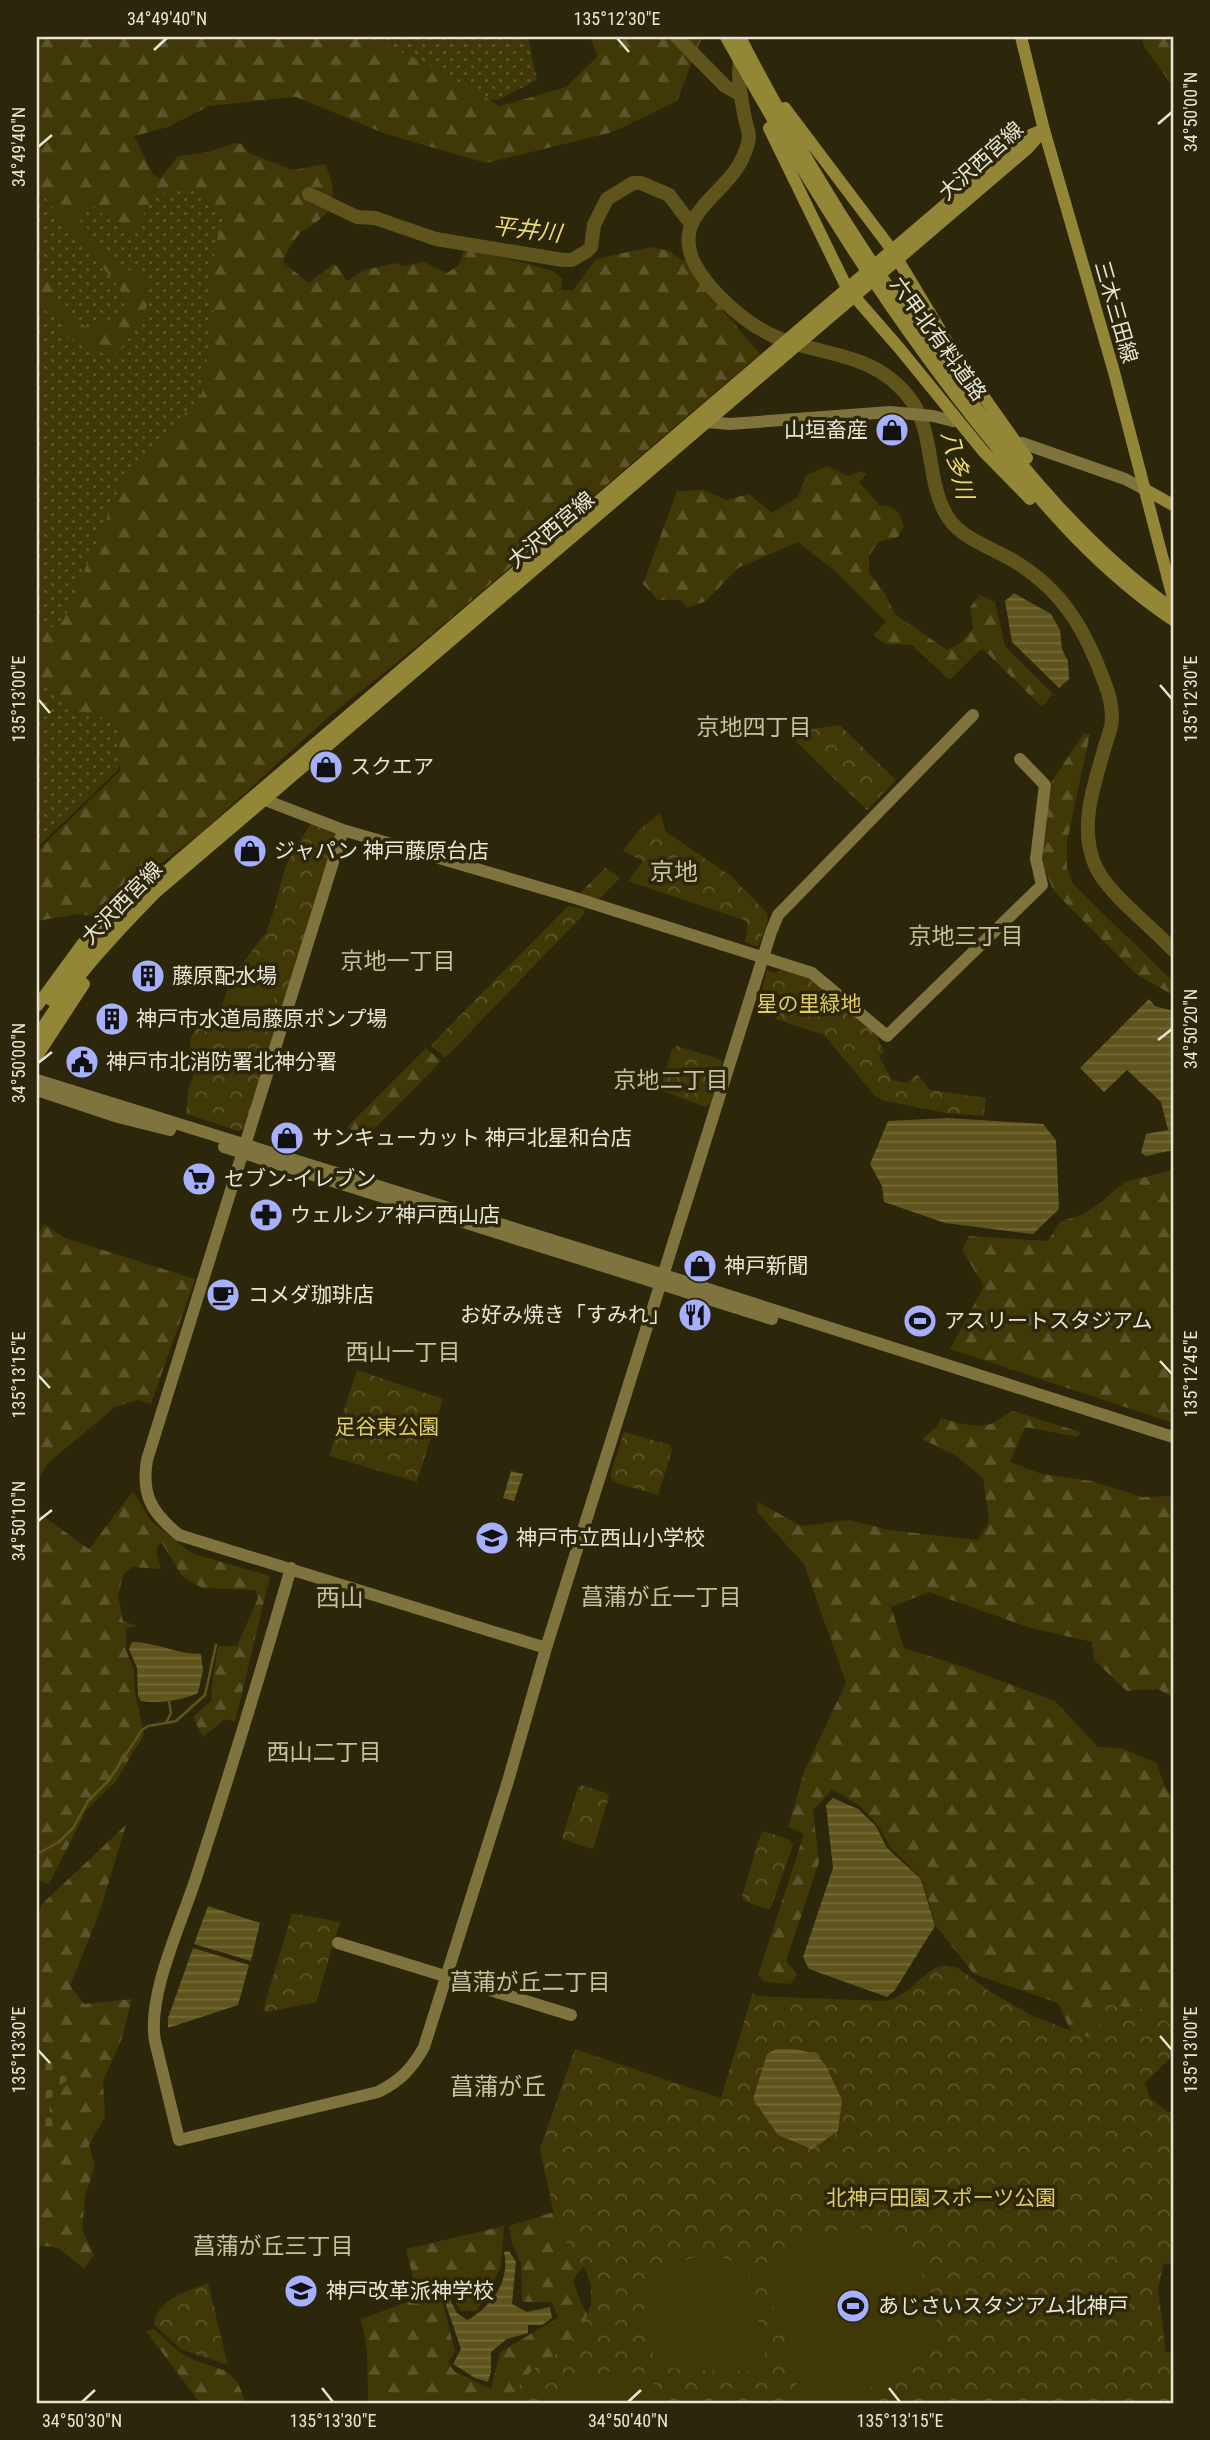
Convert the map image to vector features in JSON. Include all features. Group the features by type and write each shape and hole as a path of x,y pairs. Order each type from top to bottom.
{"main road":[{"name":"六甲北有料道路","path":"726,37 803,173 969,414 1074,539 1173,620"},
{"name":"六甲北有料道路","path":"740,37 787,127 861,255"},
{"path":"740,37 796,124 895,254 960,363 989,407 1045,481 1058,506"},
{"name":"三木三田線","path":"1021,37 1044,130 1146,490 1173,598"},
{"path":"745,71 760,112 850,292 983,451 1017,487 1074,539"},
{"name":"大沢西宮線","path":"37,1022 68,976 127,908 895,254 1023,138 1044,130"},
{"name":"六甲北有料道路","path":"884,290 984,418 1058,506 1126,580 1173,609"},
{"name":"大沢西宮線","path":"261,796 706,422 784,349"},
{"path":"1146,490 1173,505"},
{"path":"37,1006 66,964 112,911 146,880 183,863"},
{"path":"37,1056 75,996 183,863"},
{"name":"大沢西宮線","path":"37,1037 60,1001 125,923 183,863"}],"street":[{"path":"706,422 730,424 890,412 933,416 953,421"},
{"path":"1022,443 1125,479 1146,490"},
{"path":"291,1568 196,1878 155,2001 155,2041 179,2140 370,2094 394,2084 410,2069 424,2047 761,958 778,915 973,715"},
{"path":"261,796 344,830 572,897 812,973 887,1036 1042,885 1036,859 1045,786 1020,759"},
{"path":"344,830 153,1440 143,1481 151,1504 161,1521 178,1535 546,1648"},
{"path":"37,1080 106,1107"},
{"path":"37,1090 106,1107 245,1149 1173,1437"},
{"path":"662,1279 1173,1445"},
{"path":"338,1943 571,2015"}],"green space":[{"path":"37,37 528,37 537,80 498,100 203,72 105,100 138,193 238,169 265,220 138,684 118,770 37,848"},
{"path":"37,37 368,37 424,62 500,106 566,87 598,56 590,37 702,37 677,101 613,132 486,163 386,134 296,97 209,106 168,127 134,136 152,173 160,179 178,156 208,152 235,143 242,144 249,153 293,170 325,164 333,194 330,208 319,220 300,233 283,262 309,283 333,264 347,281 364,270 396,263 403,266 424,262 447,273 459,265 465,247 553,271 563,279 561,290 573,290 596,259 651,247 670,251 683,261 693,257 704,288 760,354 427,638 325,720 201,833 151,871 98,917 78,914 37,921 37,851 120,771 119,723 69,707 54,687 37,689 37,632 48,630 64,619 120,487 202,394 214,307 208,283 209,267 216,252 218,231 228,221 216,205 197,188 171,191 156,198 133,235 119,228 91,204 77,210 107,255 119,266 143,278 148,288 148,298 141,320 113,358 67,337 58,317 37,307 37,269 51,284 61,309 92,331 99,319 117,320 128,308 119,287 37,188"},
{"path":"1141,37 1173,37 1173,87 1144,46"},
{"path":"827,466 848,476 862,471 867,474 859,482 879,505 893,508 900,517 904,527 898,537 878,542 869,556 869,573 885,594 895,614 947,650 960,643 973,629 970,607 980,595 995,602 1005,646 1053,694 1042,707 982,648 948,679 912,645 885,644 873,635 886,622 836,572 798,542 738,568 706,601 687,608 680,600 658,600 643,584 677,491 704,490 726,500 749,494 772,513 798,497 806,475"},
{"path":"840,725 896,780 867,810 794,740 804,730"},
{"path":"1084,733 1090,734 1067,842 1067,868 1073,884 1173,982 1173,995 1136,974 1054,891 1043,867 1042,846 1052,781"},
{"path":"660,813 666,832 731,876 767,913 768,921 758,947 745,942 748,924 744,920 628,881 643,861 623,851 639,830"},
{"path":"315,817 343,830 253,1124 239,1131 186,1114 188,1090 193,1077 190,1040 195,1029 212,1019 220,1010 233,975 266,933 291,855"},
{"path":"605,868 620,878 596,902 578,895"},
{"path":"568,906 583,909 585,913 445,1058 431,1045"},
{"name":"星の里緑地","path":"782,969 811,974 875,1032 884,1052 879,1056 892,1080 907,1083 917,1074 930,1090 986,1098 984,1116 946,1113 881,1100 875,1096 824,1035 775,1019 783,996 762,989 767,970 775,973"},
{"path":"237,973 278,986 259,1045 219,1033"},
{"path":"677,1046 722,1060 711,1104 705,1107 660,1090 672,1049"},
{"path":"426,1048 441,1061 363,1140 347,1127"},
{"path":"1173,1170 1173,1423 950,1349 984,1286 962,1250 969,1236 1048,1241 1060,1222 1081,1215 1125,1182"},
{"path":"44,1224 65,1238 195,1279 151,1404 138,1400 115,1407 48,1463 37,1482 37,1237"},
{"name":"足谷東公園","path":"357,1370 443,1399 417,1482 329,1456"},
{"path":"1013,1411 1080,1432 1078,1437 1025,1427 1010,1462 1042,1474 1092,1481 1142,1497 1173,1496 1173,1698 1158,1689 1127,1691 1094,1660 1092,1642 1031,1628 929,1592 891,1607 904,1648 1055,1701 1098,1747 1121,1748 1157,1763 1173,1800 1173,2025 1083,2057 1058,2003 974,1974 936,1926 922,1879 890,1847 879,1827 860,1806 832,1789 813,1811 819,1862 786,1961 797,1974 791,1984 765,1982 758,1975 804,1834 788,1827 805,1769 846,1683 804,1564 757,1512 758,1502 801,1526 849,1520 889,1530 978,1540 989,1521 983,1478 953,1454 922,1439 937,1427 941,1418 980,1426 993,1423"},
{"path":"624,1432 670,1445 672,1450 658,1495 613,1482 610,1476"},
{"path":"133,1491 150,1520 191,1553 270,1576 235,1722 225,1719 203,1737 193,1717 212,1700 218,1646 237,1646 258,1598 255,1590 202,1588 182,1576 162,1543 157,1546 161,1569 133,1567 124,1573 118,1596 123,1621 137,1626 126,1628 126,1650 134,1670 135,1693 144,1734 116,1781 87,1809 49,1884 39,1881 37,1877 37,1507 39,1513 89,1549"},
{"path":"581,1785 606,1793 609,1797 593,1849 562,1839 578,1787"},
{"path":"126,1825 99,1914 70,1986 84,2004 132,1999 122,2038 103,2081 105,2117 89,2145 95,2165 85,2197 82,2230 94,2255 84,2269 59,2248 37,2245 37,2133 54,2126 49,2111 50,2097 57,2098 62,2084 39,2080 37,2082 37,1919 42,1904"},
{"path":"764,1831 790,1840 793,1845 770,1910 744,1901 742,1896 761,1833"},
{"path":"292,1913 340,1922 316,2002 268,2012 263,2010"},
{"name":"北神戸田園スポーツ公園","path":"944,1965 958,1968 992,1993 1035,2017 1095,2040 1104,2004 1155,2011 1173,2028 1173,2055 1145,2083 1150,2098 1168,2112 1173,2111 1173,2265 1164,2263 1158,2289 1166,2352 1173,2352 1173,2403 510,2403 522,2381 534,2368 564,2349 581,2332 591,2305 591,2286 586,2271 569,2248 556,2223 540,2149 575,2049 721,2098 753,1992 756,1996 885,2001 903,1994 929,1972"},
{"path":"575,2049 586,2263 573,2280 580,2301 593,2325 537,2403 368,2403 367,2350 361,2319 418,2298 406,2249 504,2226 501,2267 477,2311 460,2311 450,2290 440,2292 455,2352 448,2362 454,2371 491,2389 500,2352 558,2318 552,2302 522,2302 521,2264 512,2243 509,2226 554,2212 540,2149"},
{"path":"49,2056 66,2059 74,2074 62,2084 57,2098 50,2097 49,2111 54,2126 37,2133 37,2082"},
{"name":"あじさいスタジアム北神戸","path":"858,2228 882,2234 907,2253 926,2281 938,2326 932,2344 849,2403 814,2403 802,2395 795,2380 783,2333 766,2287 772,2271 819,2233"},
{"path":"707,2254 725,2258 747,2268 766,2359 762,2367 753,2372 663,2368 651,2349 643,2313 647,2296 668,2269"},
{"path":"208,2283 228,2365 182,2350 154,2325 156,2316 167,2302"},
{"path":"154,2329 184,2355 229,2374 236,2380 245,2403 200,2403 146,2331"},
{"path":"611,2371 634,2373 654,2384 660,2403 563,2403 572,2391 584,2382"}],"shaded area":[{"path":"1014,593 1051,614 1060,630 1062,649 1068,661 1069,679 1059,688 1012,642 1005,601"},
{"path":"1149,999 1155,1006 1173,1011 1173,1150 1146,1156 1141,1153 1146,1134 1168,1130 1161,1102 1127,1070 1104,1092 1080,1068"},
{"path":"948,1118 1043,1124 1056,1140 1059,1209 1033,1234 945,1223 884,1202 882,1186 870,1164 888,1121"},
{"path":"511,1471 523,1474 514,1501 503,1498"},
{"path":"132,1642 201,1654 203,1670 198,1693 171,1701 141,1701 138,1696 137,1668 129,1649"},
{"path":"833,1798 858,1809 876,1826 887,1848 921,1879 935,1926 895,1990 887,1997 809,1969 803,1957 833,1868 826,1805"},
{"path":"208,1906 260,1923 251,1961 194,1944"},
{"path":"193,1948 249,1965 238,2005 168,2028 168,2018"},
{"path":"776,2049 796,2049 815,2054 825,2064 842,2100 838,2131 812,2149 778,2135 753,2099 767,2054"},
{"path":"509,2251 516,2262 512,2304 527,2312 550,2307 552,2318 542,2325 528,2325 528,2333 507,2339 491,2352 488,2382 475,2378 453,2364 461,2349 443,2296 448,2296 457,2313 467,2320 476,2315 491,2301 502,2283 505,2273 504,2252"}],"waterway":[{"path":"677,37 725,86 741,95"},
{"name":"八多川","path":"741,55 740,84 748,142 742,160 733,174 704,205 690,227 688,240 691,255 704,278 717,293 757,328 783,340 868,365 898,385 919,413 940,502 953,524 968,536 1031,572 1071,614 1098,665 1108,692 1112,714 1111,728 1090,805 1090,850 1095,865 1109,887 1173,950"},
{"name":"平井川","path":"309,194 357,217 375,218 436,239 563,260 572,260 591,247 594,225 607,199 633,183 641,183 669,195 691,224"},
{"path":"166,1723 176,1721 205,1695 216,1645"},
{"path":"37,1854 59,1842 73,1828 88,1801 109,1780 142,1730 148,1726 166,1723 171,1713 169,1701"}],"place":[{"name":"山垣畜産","path":"892,430"},
{"name":"スクエア","path":"326,767"},
{"name":"ジャパン 神戸藤原台店","path":"250,851"},
{"name":"藤原配水場","path":"148,976"},
{"name":"神戸市水道局藤原ポンプ場","path":"112,1019"},
{"name":"神戸市北消防署北神分署","path":"82,1062"},
{"name":"サンキューカット 神戸北星和台店","path":"287,1138"},
{"name":"セブン-イレブン","path":"199,1179"},
{"name":"ウェルシア神戸西山店","path":"266,1215"},
{"name":"神戸新聞","path":"700,1266"},
{"name":"コメダ珈琲店","path":"223,1295"},
{"name":"お好み焼き「すみれ」","path":"695,1315"},
{"name":"アスリートスタジアム","path":"920,1321"},
{"name":"神戸市立西山小学校","path":"492,1538"},
{"name":"神戸改革派神学校","path":"301,2291"},
{"name":"あじさいスタジアム北神戸","path":"853,2306"}],"district":[{"name":"京地四丁目","path":"754,727"},
{"name":"京地","path":"674,872"},
{"name":"京地三丁目","path":"966,936"},
{"name":"京地一丁目","path":"398,961"},
{"name":"京地二丁目","path":"671,1080"},
{"name":"西山一丁目","path":"403,1352"},
{"name":"菖蒲が丘一丁目","path":"661,1597"},
{"name":"西山","path":"340,1598"},
{"name":"西山二丁目","path":"324,1752"},
{"name":"菖蒲が丘二丁目","path":"530,1982"},
{"name":"菖蒲が丘","path":"498,2087"},
{"name":"菖蒲が丘三丁目","path":"273,2246"}]}
